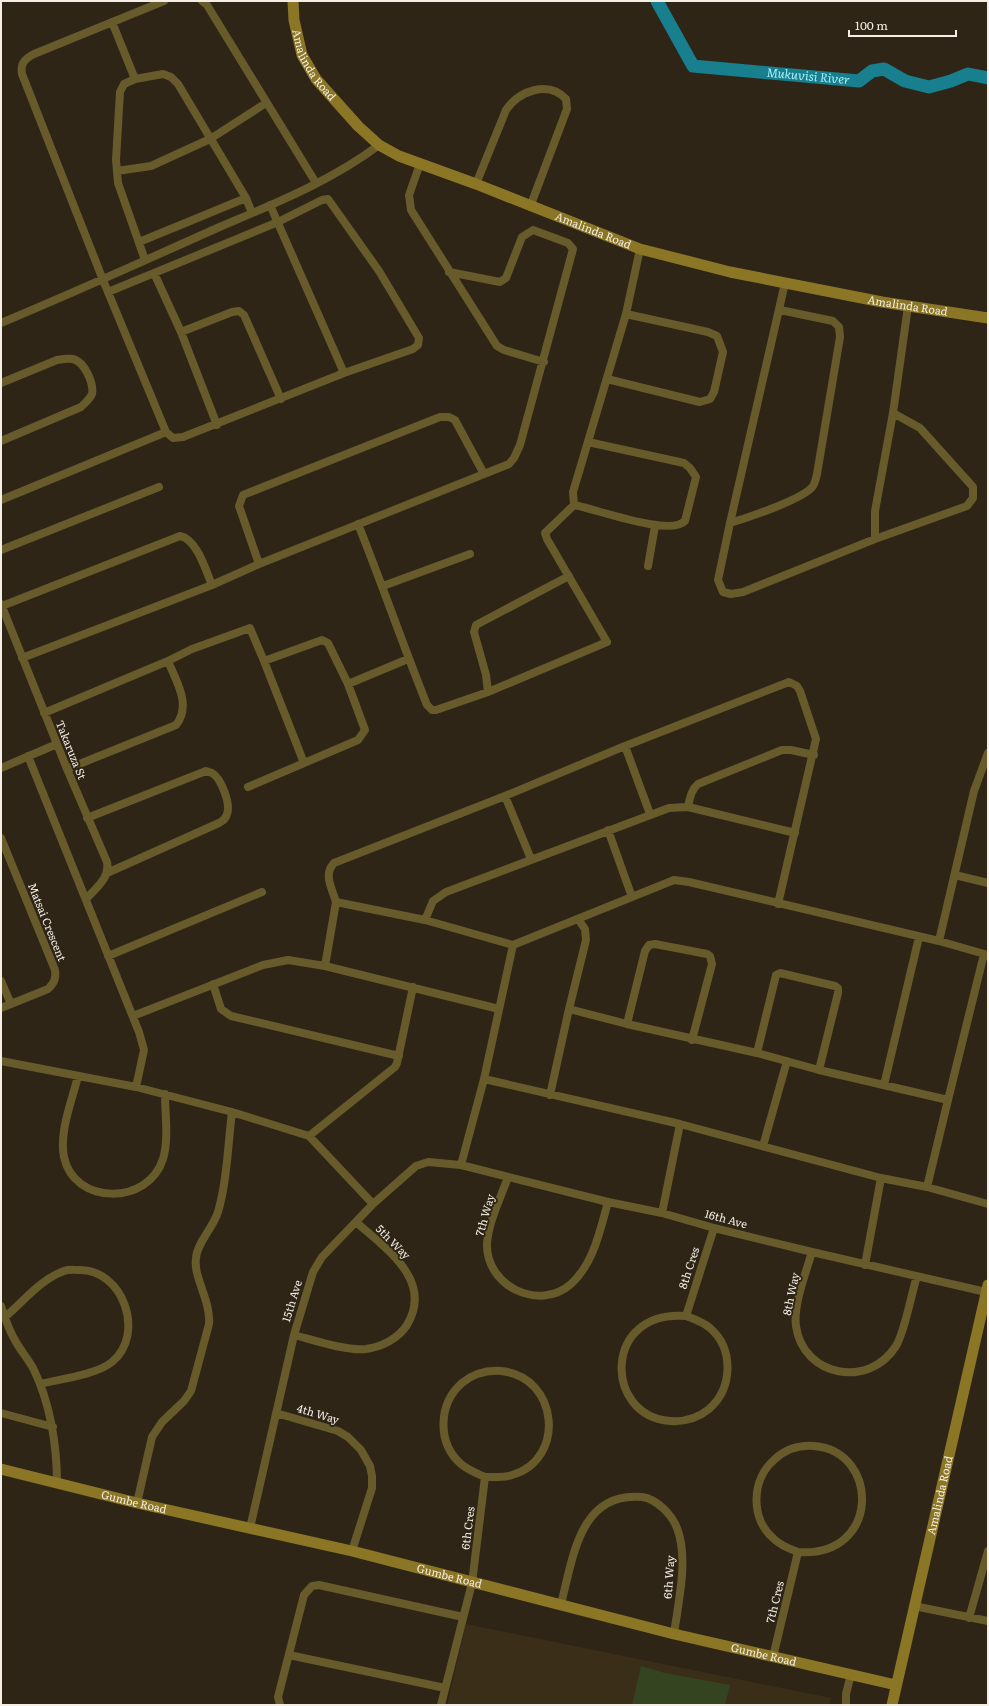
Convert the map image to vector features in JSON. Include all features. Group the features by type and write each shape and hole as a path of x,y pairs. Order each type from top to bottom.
{"street":[{"path":"108,292 278,222 322,200 328,199 379,271 419,338 418,345 412,349 344,373 217,425 183,437 173,438 166,432 103,280 22,74 21,67 23,62 28,57 164,1"},
{"path":"202,1 207,5 316,184"},
{"name":"Amalinda Road","path":"293,1 294,20 302,55 316,79 358,126 379,145 399,156 476,184 530,207 640,249 730,272 785,283 949,314 988,318"},
{"path":"112,22 135,79"},
{"path":"145,260 118,183 116,171 120,92 124,84 135,79 164,74 171,77 178,84 246,198 252,213"},
{"path":"476,184 506,110 511,103 529,91 555,90 566,98 567,108 530,207"},
{"path":"116,171 151,166 210,139 266,103"},
{"path":"1,323 103,280 316,184 357,162 379,145"},
{"path":"420,164 409,195 411,210 449,272 497,346 504,350 544,362"},
{"path":"139,242 246,198"},
{"path":"270,205 344,373"},
{"path":"22,658 212,586 259,564 509,464 514,458 520,444 544,362 573,255 573,249 570,245 536,230 530,231 522,237 506,278 500,282 449,272"},
{"path":"574,505 573,492 626,314 640,249"},
{"path":"154,273 181,332 217,425"},
{"path":"785,283 718,580 724,592 731,594 743,592 875,540 967,506 973,498 973,487 920,428 893,413"},
{"path":"875,540 875,511 893,413 908,306"},
{"path":"730,523 754,516 806,493 814,485 817,474 840,337 838,327 833,321 780,310"},
{"path":"181,332 232,312 239,311 244,315 282,398"},
{"path":"607,379 700,402 710,399 714,392 722,352 717,336 708,332 626,314"},
{"path":"1,383 58,360 75,359 82,365 87,373 91,383 92,394 88,401 81,406 1,441"},
{"path":"259,564 239,506 243,495 440,417 450,417 455,420 484,474"},
{"path":"1,500 166,432"},
{"path":"574,505 655,526 677,526 685,521 696,477 690,468 684,464 588,442"},
{"path":"1,550 159,488"},
{"path":"358,524 383,586 408,659 427,705 432,710 436,710 488,692 607,642 547,539 545,533 574,505"},
{"path":"648,566 655,526"},
{"path":"1,605 180,536 186,537 194,545 212,586"},
{"path":"383,586 470,554"},
{"path":"488,692 486,675 474,632 476,625 569,576"},
{"name":"Takaruza St","path":"1,605 87,818 107,862 107,873"},
{"path":"44,713 168,661 192,649 250,628 304,763"},
{"path":"248,787 358,740 363,735 365,730 348,684 328,643 322,640 264,661"},
{"path":"348,684 408,659"},
{"path":"67,769 176,725 183,714 183,698 168,661"},
{"path":"325,966 336,902 328,877 328,871 334,863 789,682 797,686 800,691 814,728 816,739 814,755 778,904"},
{"path":"1,766 57,744"},
{"path":"625,746 650,814"},
{"path":"688,807 694,788 705,781 782,750 791,750 814,755"},
{"path":"939,941 974,792 988,753"},
{"path":"28,756 139,1032 144,1050 136,1087"},
{"path":"86,899 107,873 219,823 227,814 228,807 225,795 217,778 212,773 200,772 87,818"},
{"path":"505,796 532,859"},
{"path":"425,920 433,901 438,896 669,808 688,807 795,833"},
{"path":"608,830 632,897"},
{"name":"Matsai Crescent","path":"1,838 55,970 56,978 48,989 1,1008"},
{"path":"955,875 988,883"},
{"path":"336,902 425,920 513,945 669,882 681,881 939,941 986,955 927,1187"},
{"path":"108,956 262,892"},
{"path":"550,1095 586,940 586,929 578,919"},
{"path":"884,1085 920,937"},
{"path":"627,1024 645,951 649,946 655,944 707,954 710,956 712,964 692,1040"},
{"path":"461,1165 484,1079 513,945"},
{"path":"133,1016 263,965 282,960 325,966 499,1009"},
{"path":"757,1053 776,975 780,973 835,986 838,988 838,993 819,1070"},
{"path":"1,981 11,1004"},
{"path":"213,984 221,1008 226,1014 231,1016 399,1056"},
{"path":"310,1136 391,1071 397,1063 413,987"},
{"path":"569,1009 692,1040 757,1053 819,1070 948,1100"},
{"path":"1,1061 165,1094 232,1112 310,1136 373,1204"},
{"path":"763,1146 787,1061"},
{"path":"78,1076 62,1140 64,1157 68,1168 79,1181 93,1190 110,1194 127,1193 142,1186 155,1174 163,1159 166,1142 165,1094"},
{"path":"484,1079 680,1124 881,1178 927,1187 988,1204"},
{"path":"137,1503 152,1437 162,1422 184,1401 191,1390 209,1324 210,1315 196,1268 195,1259 197,1252 215,1219 221,1201 232,1112"},
{"path":"662,1213 680,1124"},
{"name":"15th Ave","path":"250,1528 294,1335 313,1272 322,1257 373,1204 416,1166 434,1162 461,1165"},
{"name":"16th Ave","path":"461,1165 608,1202 662,1213 714,1228 865,1265 916,1276 987,1288"},
{"name":"7th Way","path":"508,1177 489,1233 487,1245 491,1262 497,1274 512,1288 525,1294 538,1296 549,1295 570,1284 581,1271 595,1247 608,1202"},
{"path":"865,1265 881,1178"},
{"name":"5th Way","path":"294,1335 352,1348 366,1349 393,1340 403,1332 412,1317 415,1297 407,1272 395,1257 356,1222"},
{"name":"8th Cres","path":"686,1316 714,1228"},
{"name":"8th Way","path":"812,1252 796,1310 796,1326 800,1340 807,1353 818,1363 832,1370 846,1373 861,1372 875,1366 887,1357 896,1345 902,1331 916,1276"},
{"path":"4,1317 47,1280 66,1270 87,1270 99,1274 112,1283 120,1293 125,1304 129,1332 126,1342 118,1355 111,1362 99,1368 40,1384"},
{"name":"Amalinda Road","path":"892,1705 953,1444 987,1288"},
{"path":"1,1306 4,1317 16,1341 34,1369 40,1384 52,1427 57,1460 57,1483"},
{"path":"672,1314 686,1316 699,1320 710,1328 719,1339 725,1352 728,1365 727,1379 714,1404 704,1413 691,1419 678,1422 664,1421 650,1416 639,1408 630,1397 624,1385 621,1371 622,1357 627,1344 635,1332 645,1323 658,1317 672,1314"},
{"path":"493,1370 507,1372 520,1376 532,1384 541,1395 547,1407 550,1421 549,1435 536,1460 526,1469 513,1475 499,1478 485,1476 472,1472 461,1464 452,1453 446,1440 443,1427 444,1413 456,1388 467,1379 480,1373 493,1370"},
{"path":"1,1413 52,1427"},
{"name":"4th Way","path":"276,1413 338,1431 348,1437 361,1450 370,1466 372,1488 352,1551"},
{"path":"806,1446 820,1447 834,1451 845,1459 854,1470 860,1483 863,1496 862,1510 857,1524 849,1535 838,1544 826,1550 812,1553 798,1552 785,1547 774,1539 764,1528 758,1516 756,1502 757,1488 769,1463 780,1454 793,1448 806,1446"},
{"name":"Gumbe Road","path":"1,1470 137,1503 352,1551 674,1634 896,1685"},
{"name":"6th Cres","path":"442,1705 472,1583 485,1476"},
{"name":"6th Way","path":"561,1604 578,1539 592,1514 616,1499 632,1496 644,1498 658,1504 669,1515 677,1528 681,1543 682,1570 674,1634"},
{"path":"969,1618 988,1551"},
{"name":"7th Cres","path":"773,1657 798,1552"},
{"path":"280,1705 278,1697 304,1595 312,1586 318,1585 463,1617"},
{"path":"914,1606 988,1622"},
{"path":"289,1655 445,1688"},
{"path":"846,1705 846,1694 852,1674"}],"shaded area":[{"path":"466,1624 831,1698 829,1705 447,1705"}],"green space":[{"path":"641,1666 665,1673 730,1685 725,1705 632,1705"}],"waterway":[{"name":"Mukuvisi River","path":"657,1 693,66 859,81 872,71 884,69 905,81 929,87 951,81 968,74 988,78"}]}
